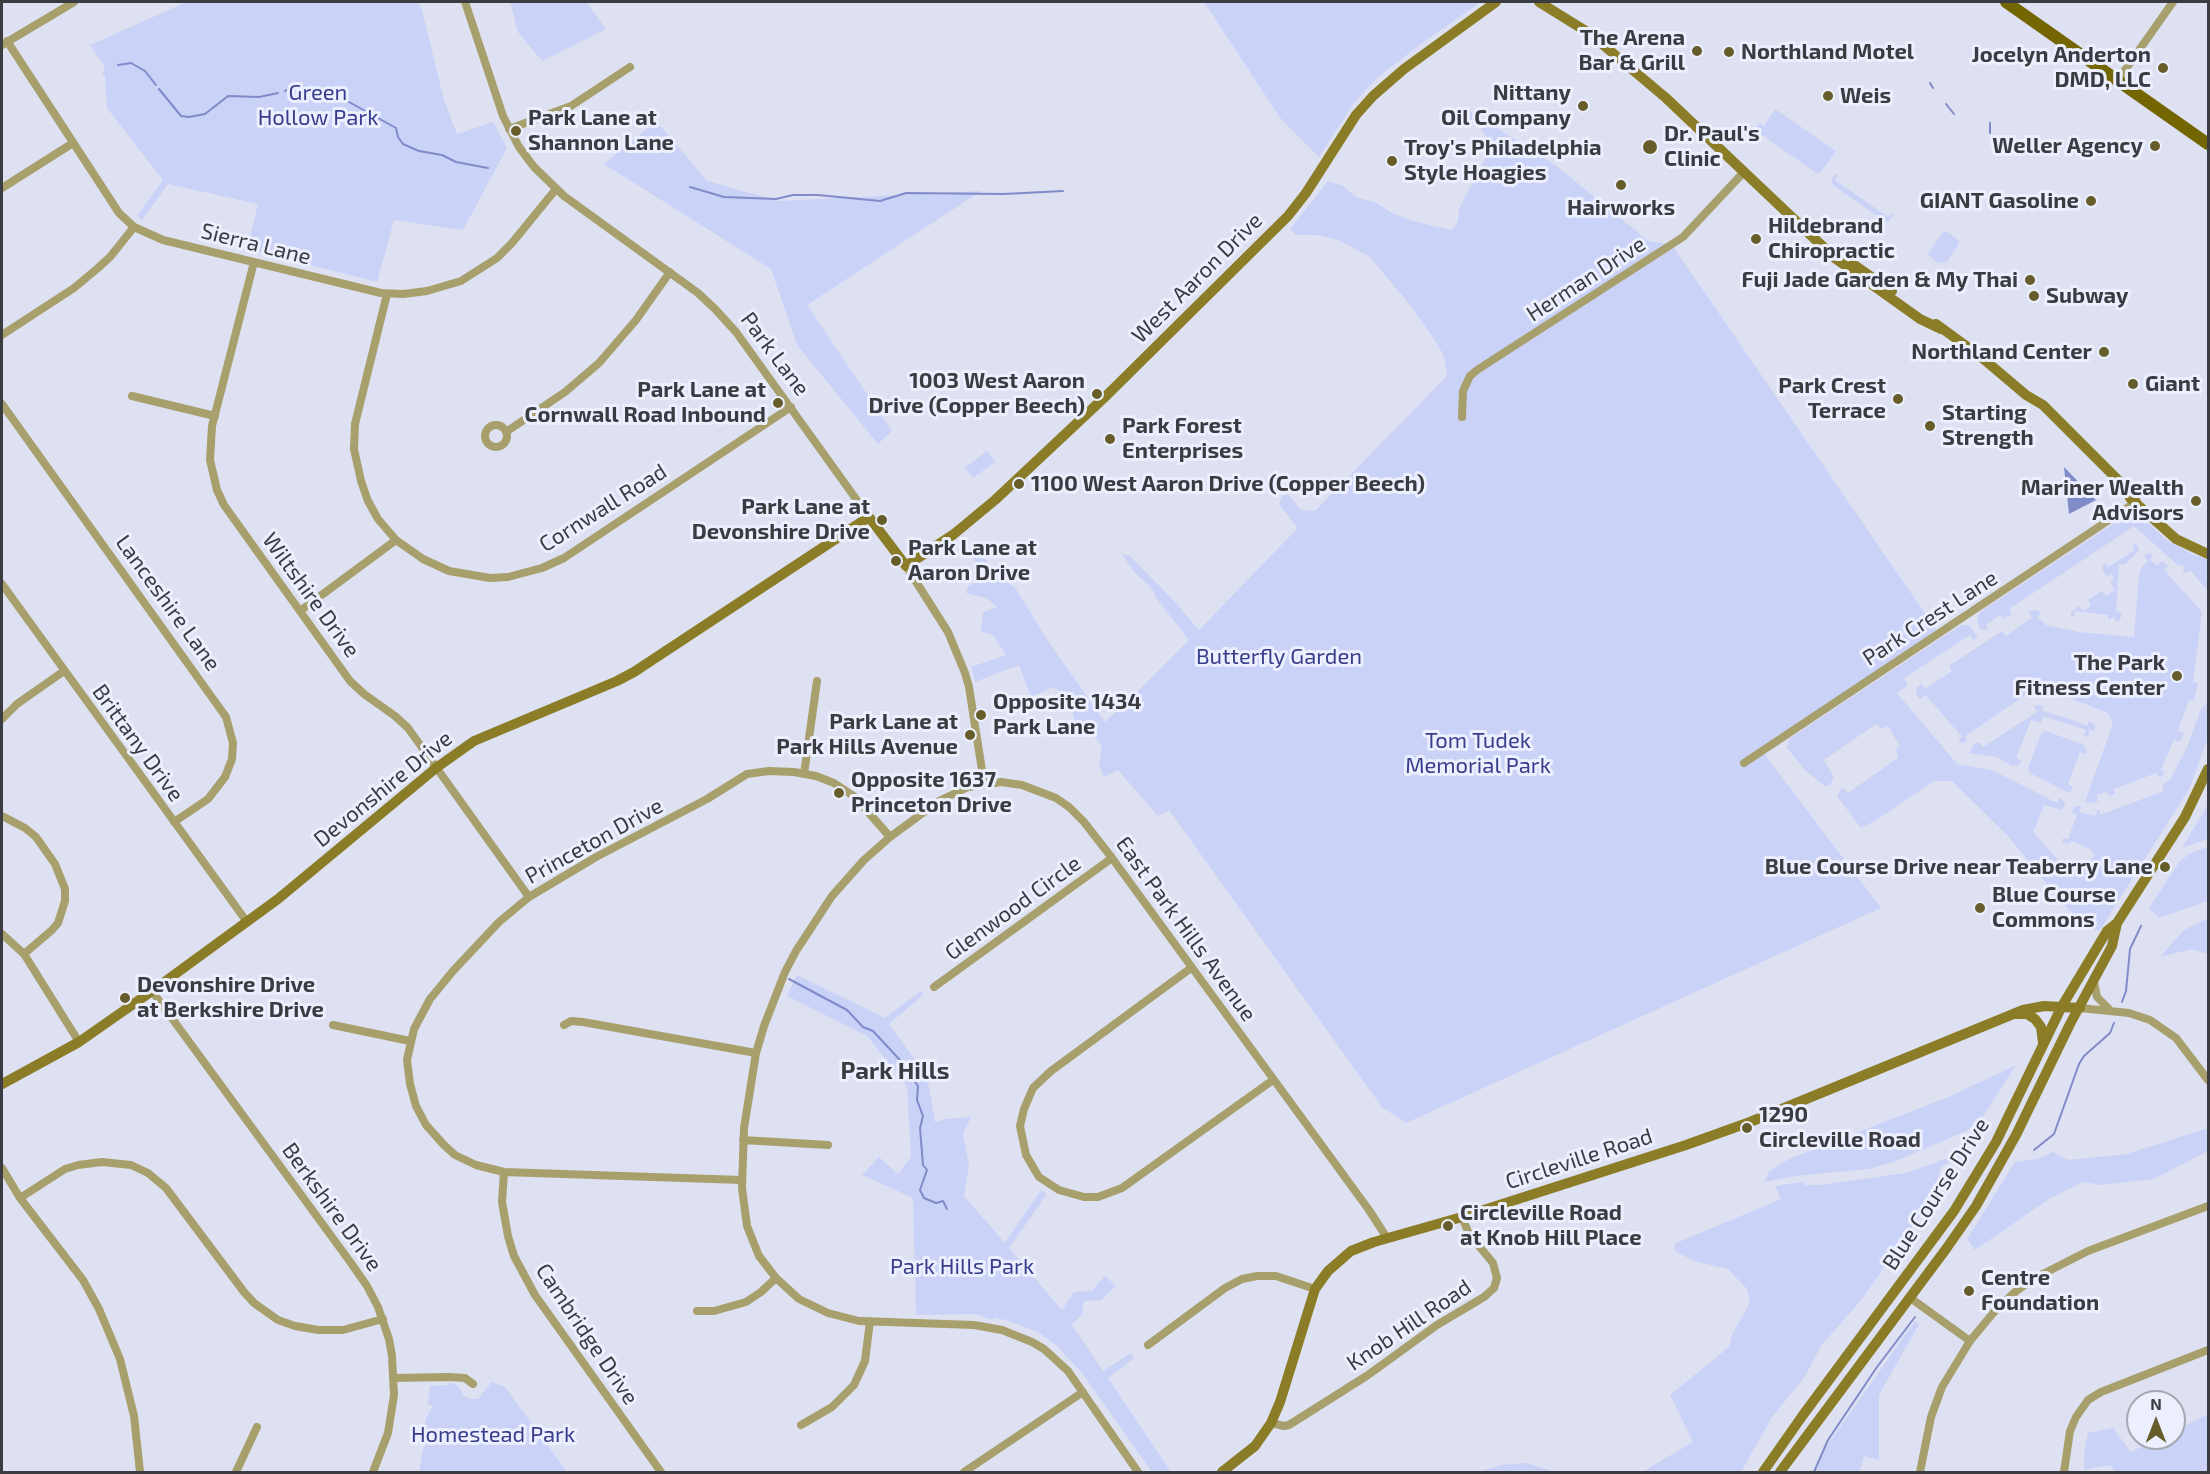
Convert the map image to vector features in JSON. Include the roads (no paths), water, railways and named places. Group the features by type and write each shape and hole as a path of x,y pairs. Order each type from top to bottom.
{"main road":[{"path":"2006,2 2208,144"}],"street":[{"path":"4,43 74,2"},
{"name":"Park Lane","path":"465,2 494,94 509,129 534,167 556,189 706,301 736,332 906,566 948,632 965,673 984,783"},
{"name":"West Aaron Drive","path":"906,566 954,534 995,500 1107,395 1260,244 1306,194 1356,115 1373,96 1404,69 1487,6 1496,2"},
{"path":"1539,2 1546,4 1589,33 1639,77 1660,103 1724,161 1743,173 1825,247 1882,284 1980,356 2026,395 2112,484 2136,502 2176,539 2208,554"},
{"path":"2118,80 2173,2"},
{"name":"Sierra Lane","path":"4,43 119,213 134,227 163,240 387,294 427,291 461,281 497,258 556,189"},
{"path":"509,129 571,106 630,67"},
{"path":"2,188 73,143"},
{"name":"Herman Drive","path":"1462,417 1463,391 1470,376 1683,237 1743,173"},
{"path":"2,335 90,275 111,257 134,227"},
{"name":"Wiltshire Drive","path":"254,262 215,416 210,453 217,490 224,505 351,681 408,728 529,897"},
{"path":"506,432 565,392 599,363 636,320 670,272"},
{"name":"Cornwall Road","path":"387,294 358,410 354,449 361,481 378,519 396,540 433,565 466,575 508,577 542,568 564,558 791,407"},
{"path":"132,396 215,416"},
{"name":"Lanceshire Lane","path":"2,404 226,717 233,743 232,759 225,777 208,799 174,822"},
{"name":"Park Crest Lane","path":"1744,763 2136,502"},
{"name":"Devonshire Drive","path":"2,1084 79,1042 153,991 278,899 456,753 488,735 625,676 869,517"},
{"path":"300,611 396,540"},
{"name":"Brittany Drive","path":"2,584 247,922"},
{"path":"2,719 17,704 64,671"},
{"path":"804,774 817,681"},
{"name":"Blue Course Drive","path":"1763,1473 1792,1429 1954,1211 1996,1142 2062,1006 2107,931 2117,923 2185,817 2208,769"},
{"name":"Princeton Drive","path":"742,1180 504,1172 476,1165 455,1155 426,1125 416,1106 407,1060 410,1041 418,1020 430,999 499,922 529,897 596,857 707,799 747,774 769,771 816,776 843,788 866,808 890,837"},
{"name":"East Park Hills Avenue","path":"1138,1473 1068,1371 1044,1349 1018,1335 974,1324 843,1318 799,1299 776,1278 759,1256 747,1226 742,1180 743,1140 756,1053 785,972 796,951 832,896 864,860 890,837 953,793 984,783 1022,784 1056,798 1069,807 1112,858 1369,1210 1387,1238"},
{"path":"2,816 25,828 36,837 56,864 64,889 65,901 58,922 24,954"},
{"name":"Glenwood Circle","path":"934,987 1112,858"},
{"name":"Blue Course Drive","path":"1780,1473 1961,1228 2004,1159 2112,946 2117,923"},
{"path":"2,934 24,954 79,1042"},
{"path":"1191,968 1051,1071 1033,1088 1020,1126 1026,1155 1039,1177 1059,1190 1084,1197 1098,1197 1122,1188 1273,1080"},
{"path":"2094,979 2097,997 2113,1011"},
{"name":"Berkshire Drive","path":"153,991 351,1263 367,1286 383,1319 392,1356 394,1378 392,1412 388,1433 373,1473"},
{"name":"Circleville Road","path":"1222,1473 1255,1446 1271,1423 1280,1402 1315,1289 1328,1270 1343,1257 1362,1246 1686,1146 2012,1014 2034,1007 2079,1008"},
{"path":"2079,1008 2113,1011 2141,1017 2168,1031 2183,1046 2208,1080"},
{"path":"2012,1014 2027,1014 2036,1019 2042,1031 2043,1047"},
{"path":"564,1025 571,1022 583,1022 756,1053"},
{"path":"333,1025 410,1041"},
{"path":"743,1140 828,1145"},
{"path":"20,1198 65,1169 78,1165 102,1162 130,1165 148,1173 166,1188 244,1292 260,1308 278,1320 318,1330 343,1330 383,1319"},
{"path":"2,1168 20,1198 83,1280 99,1309 120,1359 134,1416 140,1473"},
{"name":"Cambridge Drive","path":"504,1172 502,1202 514,1256 535,1295 661,1473"},
{"path":"1920,1473 1931,1417 1942,1387 1970,1341 1994,1312 2033,1279 2088,1251 2208,1206"},
{"name":"Knob Hill Road","path":"1271,1423 1289,1425 1368,1375 1437,1325 1484,1297 1494,1288 1497,1278 1493,1263 1469,1234 1462,1217"},
{"path":"1148,1345 1225,1288 1242,1279 1276,1275 1315,1289"},
{"path":"697,1311 714,1311 746,1302 776,1278"},
{"path":"1909,1297 1970,1341"},
{"path":"801,1425 832,1407 854,1385 865,1360 870,1321"},
{"path":"2064,1473 2070,1431 2076,1417 2088,1400 2101,1392 2208,1350"},
{"path":"394,1378 465,1378 473,1384"},
{"path":"964,1473 1083,1392"},
{"path":"236,1473 257,1427"}],"water":[{"path":"2064,467 2096,500 2069,514"}],"waterway":[{"path":"118,65 131,63 145,71 156,85"},
{"path":"1930,83 1933,88"},
{"path":"285,91 299,84 316,92 331,92 396,128 403,144 419,151 442,155 456,162 488,168"},
{"path":"159,89 181,116 189,117 205,114 228,96 259,97 278,93"},
{"path":"1946,104 1954,114"},
{"path":"1990,123 1990,133"},
{"path":"690,187 724,197 776,199 793,195 818,195 880,201 906,193 1004,194 1063,191"},
{"path":"2122,1002 2126,991 2130,949 2141,926"},
{"path":"789,979 847,1010 863,1027 873,1031 899,1059 918,1086 917,1100 923,1116 920,1128 923,1165 927,1170 920,1190 924,1198 936,1203 943,1201 947,1209"},
{"path":"2034,1150 2054,1134 2079,1064 2084,1056 2110,1033 2114,1023"},
{"path":"1814,1472 1828,1440 1877,1367 1915,1317"}],"place":[{"name":"The Arena Bar & Grill","path":"1697,51"},
{"name":"Northland Motel","path":"1729,52"},
{"name":"Jocelyn Anderton DMD, LLC","path":"2163,68"},
{"name":"Weis","path":"1828,96"},
{"name":"Nittany Oil Company","path":"1583,106"},
{"name":"Park Lane at Shannon Lane","path":"516,131"},
{"name":"Weller Agency","path":"2155,146"},
{"name":"Dr. Paul's Clinic","path":"1650,147"},
{"name":"Troy's Philadelphia Style Hoagies","path":"1392,161"},
{"name":"Hairworks","path":"1621,185"},
{"name":"GIANT Gasoline","path":"2091,201"},
{"name":"Hildebrand Chiropractic","path":"1756,239"},
{"name":"Fuji Jade Garden & My Thai","path":"2030,280"},
{"name":"Subway","path":"2034,296"},
{"name":"Northland Center","path":"2104,352"},
{"name":"Giant","path":"2133,384"},
{"name":"1003 West Aaron Drive (Copper Beech)","path":"1097,394"},
{"name":"Park Crest Terrace","path":"1898,399"},
{"name":"Park Lane at Cornwall Road Inbound","path":"778,403"},
{"name":"Starting Strength","path":"1930,426"},
{"name":"Park Forest Enterprises","path":"1110,439"},
{"name":"1100 West Aaron Drive (Copper Beech)","path":"1019,484"},
{"name":"Mariner Wealth Advisors","path":"2196,501"},
{"name":"Park Lane at Devonshire Drive","path":"882,520"},
{"name":"Park Lane at Aaron Drive","path":"896,561"},
{"name":"The Park Fitness Center","path":"2177,676"},
{"name":"Opposite 1434 Park Lane","path":"981,715"},
{"name":"Park Lane at Park Hills Avenue","path":"970,735"},
{"name":"Opposite 1637 Princeton Drive","path":"839,793"},
{"name":"Blue Course Drive near Teaberry Lane","path":"2165,867"},
{"name":"Blue Course Commons","path":"1980,908"},
{"name":"Devonshire Drive at Berkshire Drive","path":"125,998"},
{"name":"1290 Circleville Road","path":"1747,1128"},
{"name":"Circleville Road at Knob Hill Place","path":"1448,1226"},
{"name":"Centre Foundation","path":"1969,1291"}],"district":[{"name":"Park Hills","path":"895,1071"}],"park label":[{"name":"Green Hollow Park","path":"318,106"},
{"name":"Butterfly Garden","path":"1279,657"},
{"name":"Tom Tudek Memorial Park","path":"1478,754"},
{"name":"Park Hills Park","path":"962,1267"},
{"name":"Homestead Park","path":"493,1435"}]}
